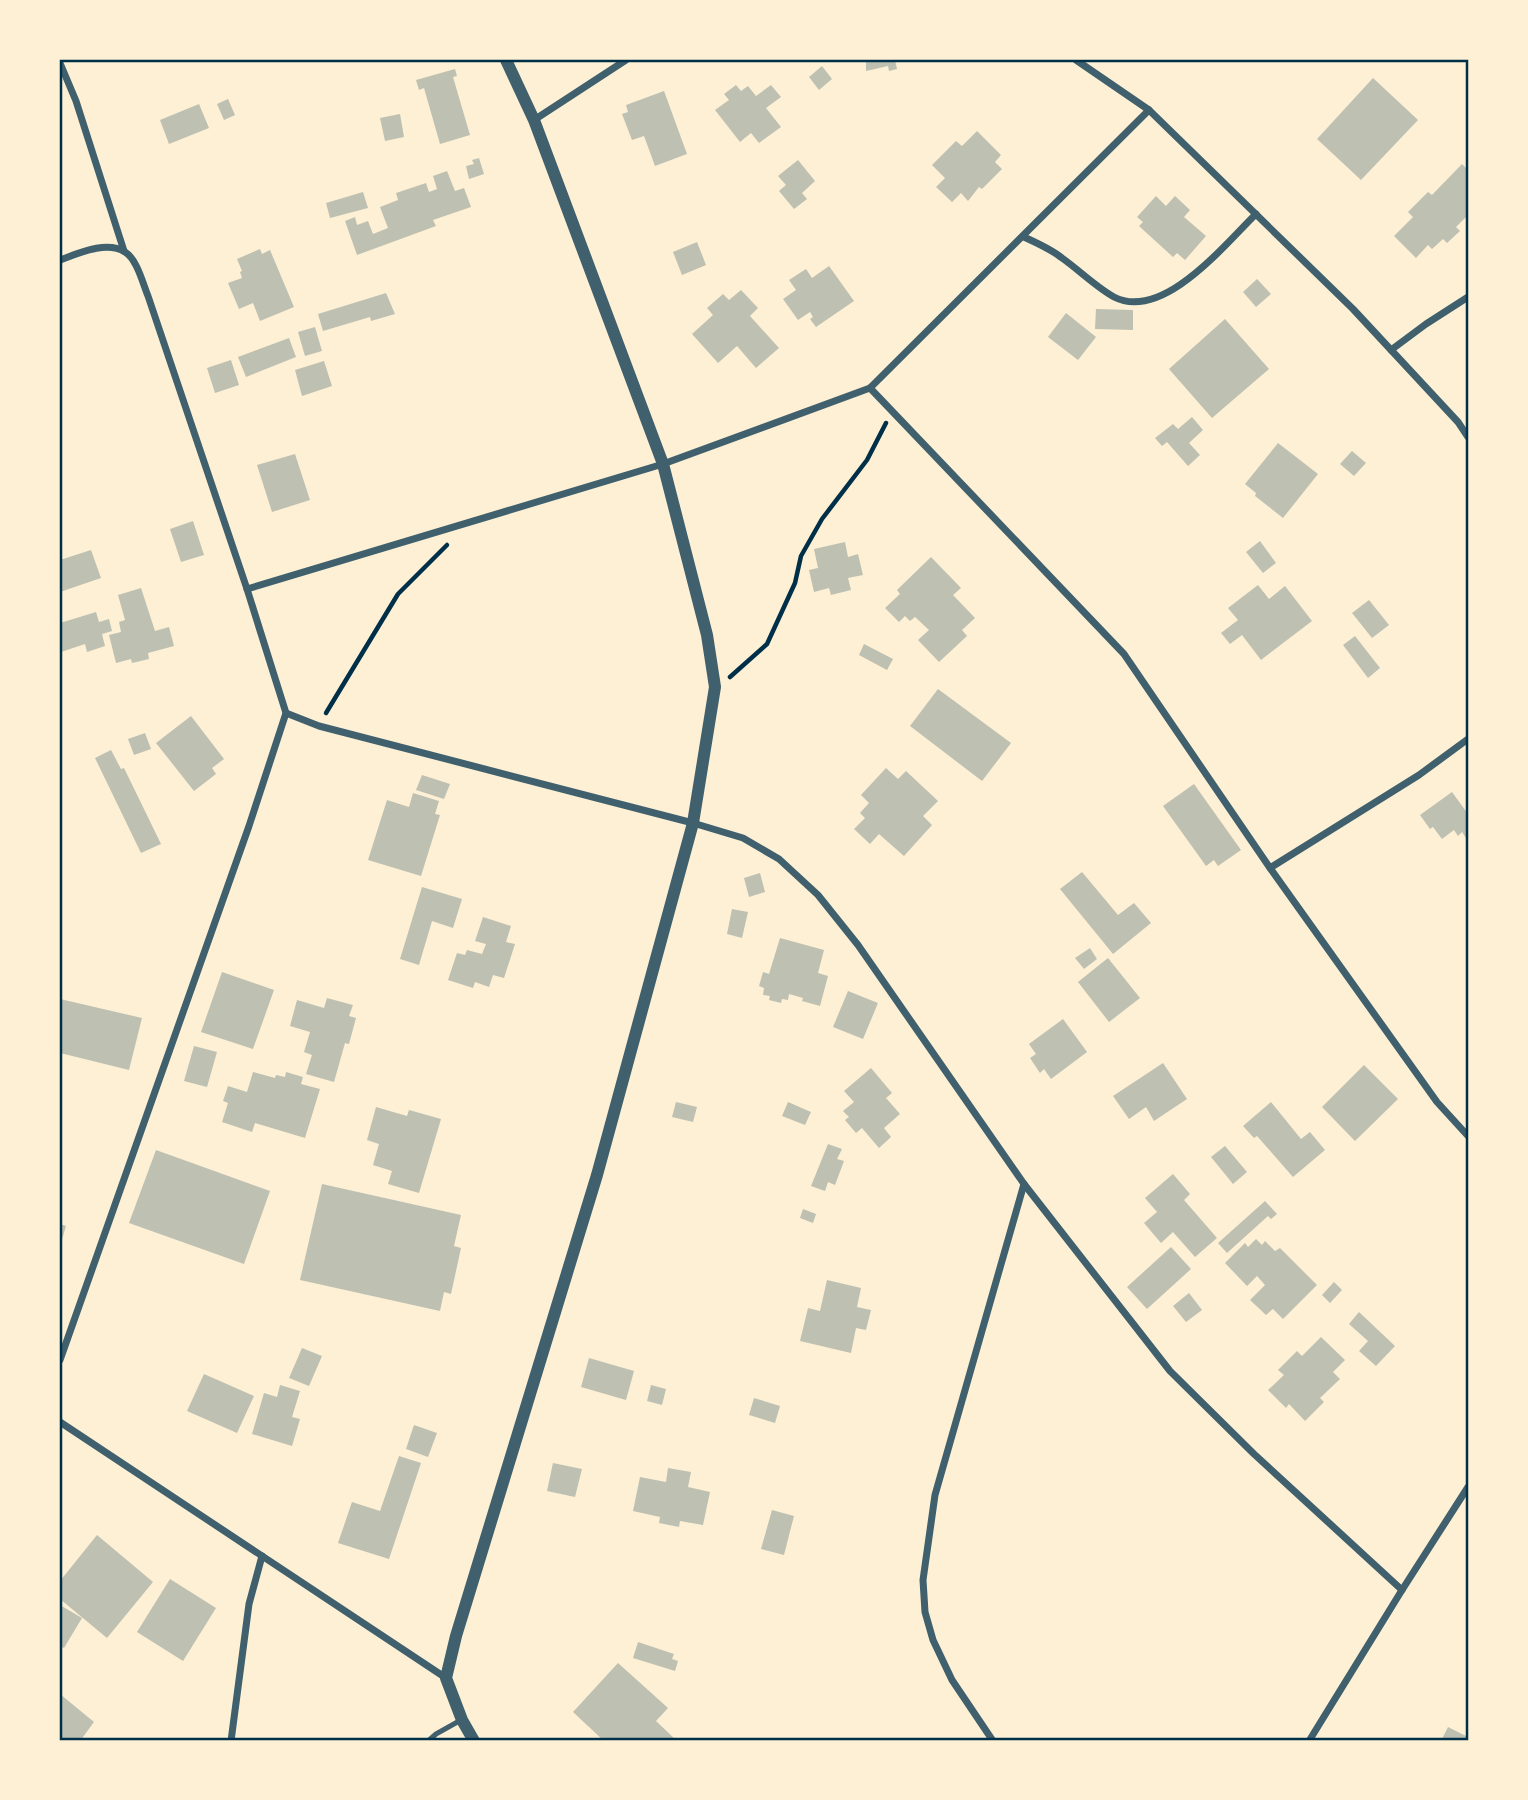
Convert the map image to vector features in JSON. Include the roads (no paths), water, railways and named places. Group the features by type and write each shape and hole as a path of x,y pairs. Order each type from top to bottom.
{"street":[{"path":"474,1741 462,1720 446,1678 456,1636 597,1175 694,824 715,687 707,635 663,464 534,120 506,60"},
{"path":"534,120 625,60"},
{"path":"1076,60 1149,110 1353,309 1458,422 1468,437"},
{"path":"60,63 76,102 124,251 132,260 148,296 286,713 60,1360"},
{"path":"247,589 663,464 870,388 1149,110"},
{"path":"1024,237 1059,255 1115,297 1133,302 1155,299 1184,284 1256,214"},
{"path":"60,260 91,249 124,251"},
{"path":"1391,350 1468,297"},
{"path":"870,388 1124,654 1270,868 1437,1102 1468,1136"},
{"path":"286,713 319,726 743,838 779,859 818,895 858,945 1024,1184 1170,1371 1254,1454 1402,1590"},
{"path":"1270,868 1419,775 1468,739"},
{"path":"993,1741 952,1680 933,1640 925,1612 923,1580 934,1495 1024,1184"},
{"path":"60,1422 446,1678"},
{"path":"1309,1741 1468,1487"},
{"path":"231,1741 249,1604 262,1556"}],"lane":[{"path":"428,1741 462,1720"}]}
